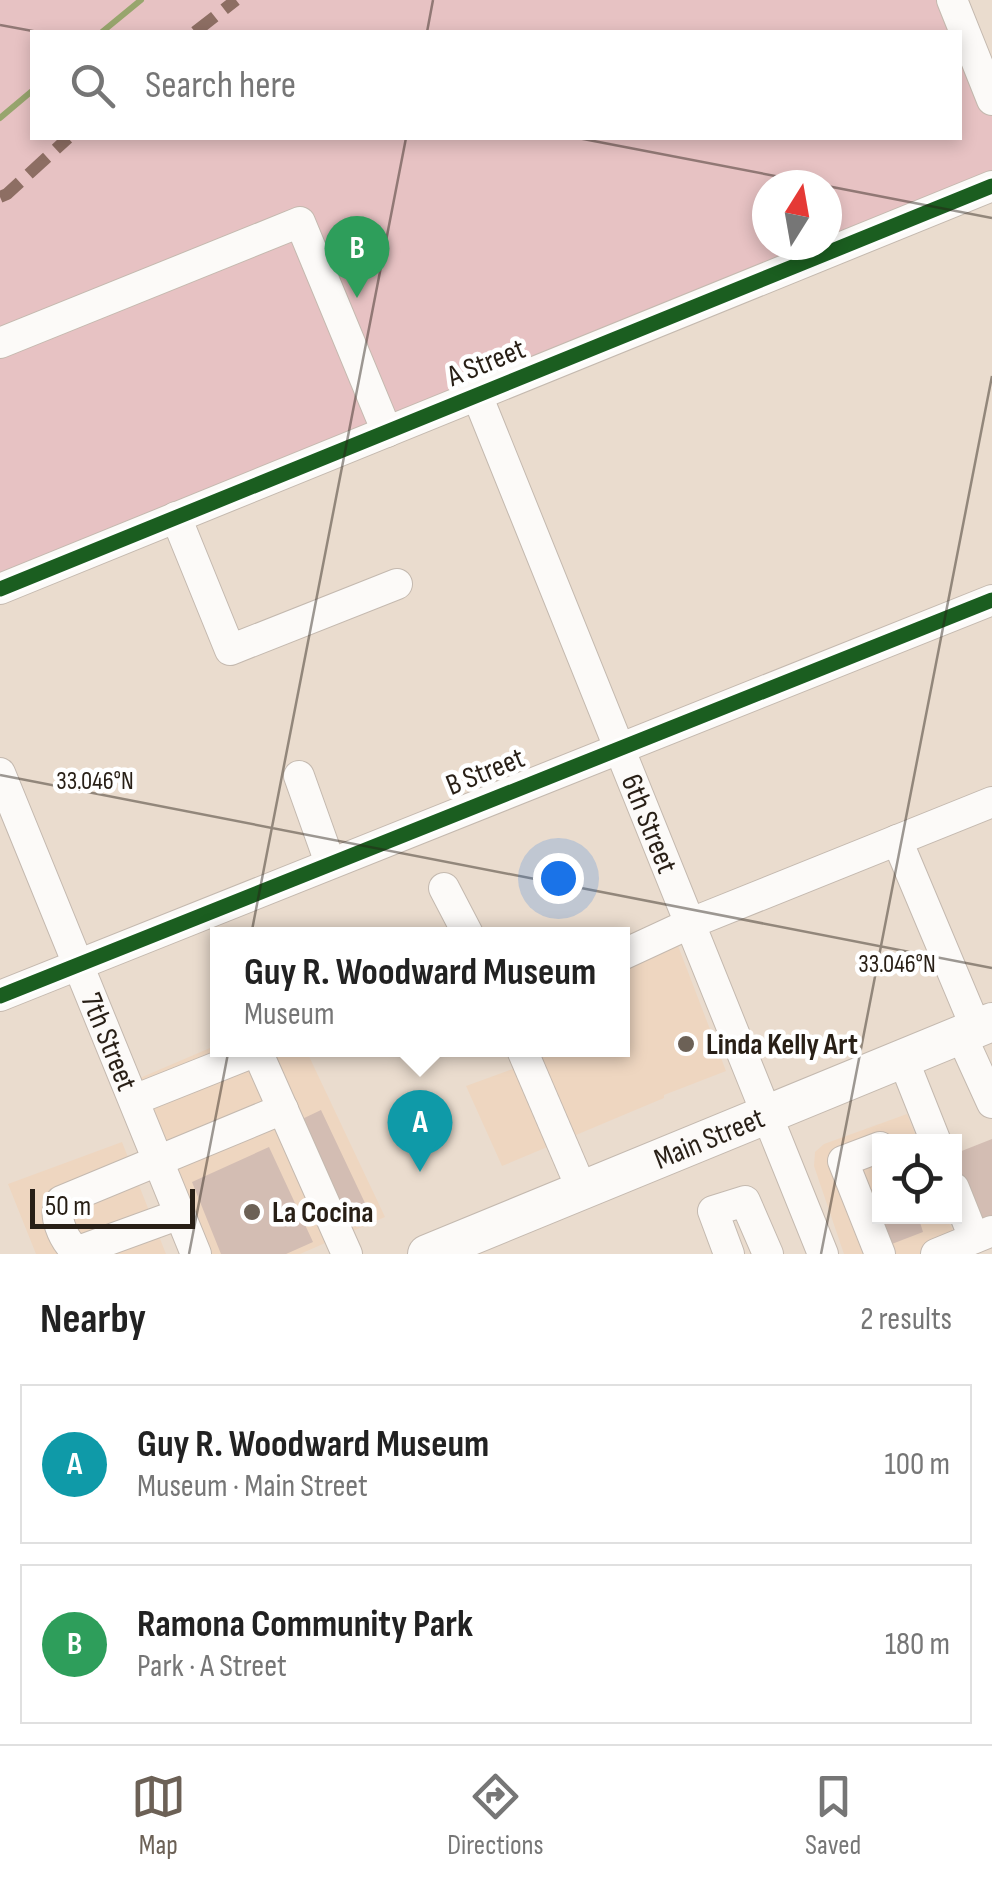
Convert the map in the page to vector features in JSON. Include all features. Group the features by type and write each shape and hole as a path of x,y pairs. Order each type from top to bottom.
{"main road":[{"name":"Main Street","path":"443,1251 976,1028"}],"street":[{"path":"952,0 992,100"},
{"name":"A Street","path":"0,589 992,186"},
{"path":"0,342 300,222 387,432"},
{"name":"6th Street","path":"477,396 824,1254"},
{"path":"176,517 230,650 397,584"},
{"name":"B Street","path":"0,996 992,600"},
{"name":"7th Street","path":"0,774 196,1254"},
{"path":"299,776 330,863"},
{"path":"630,952 691,923 992,802"},
{"path":"897,840 976,1028 992,1102"},
{"path":"444,888 464,927"},
{"path":"134,1100 242,1057"},
{"path":"260,1057 347,1254"},
{"path":"525,1057 582,1190"},
{"path":"903,1058 933,1134"},
{"path":"180,1214 74,1250 62,1229 56,1206 282,1110"},
{"path":"872,1150 843,1161 880,1254"},
{"path":"729,1254 713,1212 745,1201 768,1254"},
{"path":"936,1254 983,1235 962,1201"}],"shaded area":[{"path":"0,0 951,0 992,102 992,185 842,246 842,170 752,170 752,260 808,260 0,589"},
{"path":"675,938 726,1071 502,1166 466,1086 539,1057 630,1057 630,958"},
{"path":"210,1048 210,1057 309,1057 385,1217 300,1254 211,1254 194,1220 140,1078"},
{"path":"907,1114 915,1134 872,1134 872,1224 950,1224 957,1240 922,1254 844,1254 814,1166 815,1152 824,1144"},
{"path":"122,1142 166,1254 36,1254 8,1184"}],"building":[{"path":"321,1110 373,1220 359,1227 346,1223 298,1121"},
{"path":"992,1139 992,1218 979,1223 962,1182 962,1151"},
{"name":"La Cocina","path":"269,1147 313,1242 286,1254 221,1254 192,1182"},
{"path":"872,1189 872,1214 864,1192"},
{"path":"876,1224 920,1224 923,1232 884,1247"}],"waterway":[{"path":"104,30 141,0"},
{"path":"0,118 30,93"}],"marked path":[{"path":"198,30 236,0"},
{"path":"0,197 66,140"}],"cycle path":[{"path":"0,589 992,186"},
{"path":"0,996 992,600"}],"place":[{"name":"Ramona Community Park","path":"357,298"},
{"name":"Linda Kelly Art","path":"686,1044"},
{"name":"Guy R. Woodward Museum","path":"420,1172"},
{"name":"La Cocina","path":"252,1212"}]}
